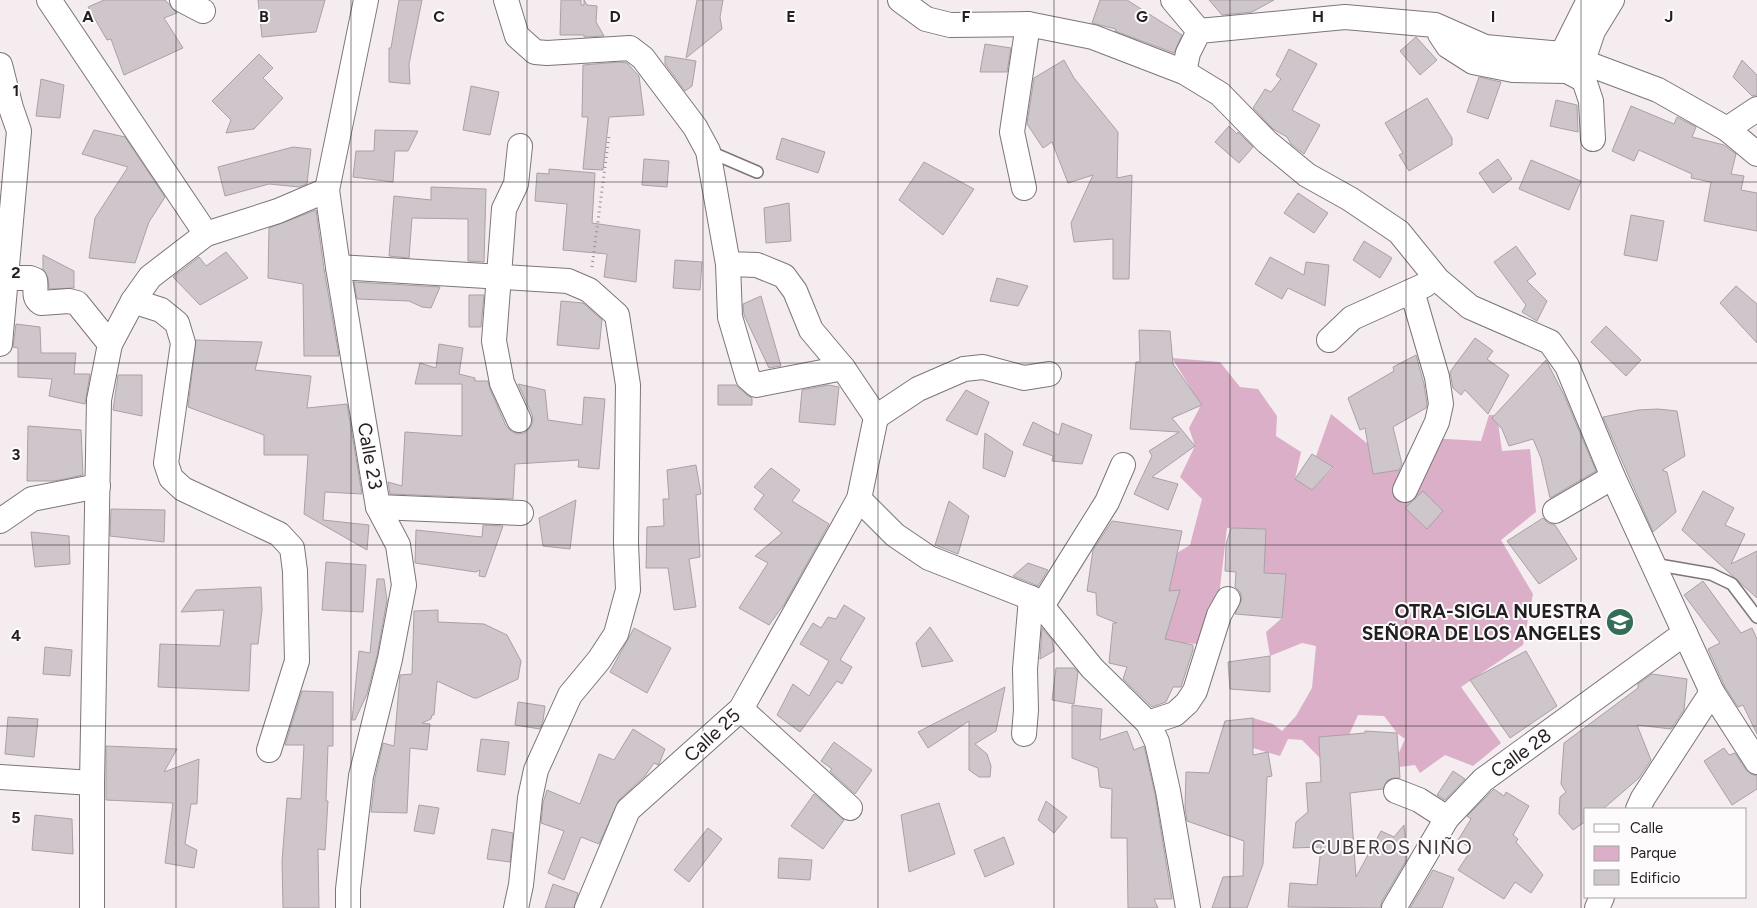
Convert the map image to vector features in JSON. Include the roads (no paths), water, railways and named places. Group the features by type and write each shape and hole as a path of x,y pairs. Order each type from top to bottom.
{"street":[{"path":"49,0 206,234"},
{"path":"182,0 203,12"},
{"name":"Calle 23","path":"348,908 348,889 361,776 390,659 404,585 398,545 378,507 327,190 366,0"},
{"path":"506,0 517,36 535,52 547,53 630,48 643,58 695,127 708,151 728,264 730,317 750,381 756,385 843,368"},
{"path":"900,0 926,19 950,25 1028,24 1093,37 1184,72 1220,94 1267,142 1307,175 1350,199 1399,232 1438,280 1470,307 1550,342 1567,366 1613,476 1712,692 1757,762"},
{"path":"1173,0 1199,30"},
{"path":"1572,57 1589,0"},
{"path":"1572,57 1593,31 1612,0"},
{"path":"1199,30 1350,9 1435,25 1485,47 1572,57 1658,90 1727,129 1757,154"},
{"path":"1024,188 1012,132 1028,24"},
{"path":"1435,25 1448,46 1473,62 1513,70 1567,71 1584,80 1591,101 1593,139"},
{"path":"1184,72 1188,53 1199,30"},
{"path":"0,64 5,110 20,130 0,344"},
{"path":"1727,129 1757,109"},
{"path":"519,420 502,384 494,341 504,209 516,184 520,146"},
{"path":"92,908 92,783 99,400 110,344 133,301 150,277 206,234 278,211 327,190"},
{"path":"728,264 757,265 784,276 795,291 812,330 843,368 876,418 918,388 964,368 982,367 1024,378 1048,374"},
{"path":"338,267 568,281 589,290 617,315 628,385 626,543 628,590 616,634 599,660 570,695 536,770 530,798 521,885 516,908"},
{"path":"6,278 30,278 35,280 35,295 41,303 69,301 77,303 110,344"},
{"path":"1329,340 1352,318 1438,280"},
{"path":"1404,490 1437,422 1441,404 1437,377 1412,291"},
{"path":"133,301 160,310 177,323 183,343 166,463 171,478 183,488 279,534 292,548 295,570 297,661 269,750"},
{"name":"Calle 25","path":"587,908 628,810 741,709 859,500 876,418"},
{"path":"1024,734 1026,710 1024,669 1037,602 1107,502 1123,465"},
{"path":"1555,511 1613,476"},
{"path":"0,521 32,499 98,486"},
{"path":"859,500 895,535 929,558 1037,602 1092,668 1148,723 1157,742 1161,758 1188,908"},
{"path":"378,507 521,513"},
{"path":"1148,723 1175,714 1188,703 1195,691 1219,615 1228,600"},
{"name":"Calle 28","path":"1394,908 1447,818 1483,780 1685,633"},
{"path":"1638,808 1643,798 1712,692"},
{"path":"741,709 850,808"},
{"path":"0,777 92,783"},
{"path":"1396,791 1419,800 1447,818"}],"lane":[{"path":"708,151 757,172"},
{"path":"1653,564 1711,574 1732,584 1757,617"}],"place":[{"name":"OTRA-SIGLA NUESTRA SEÑORA DE LOS ANGELES","path":"1620,622"}],"district":[{"name":"CUBEROS NIÑO","path":"1392,847"}]}
